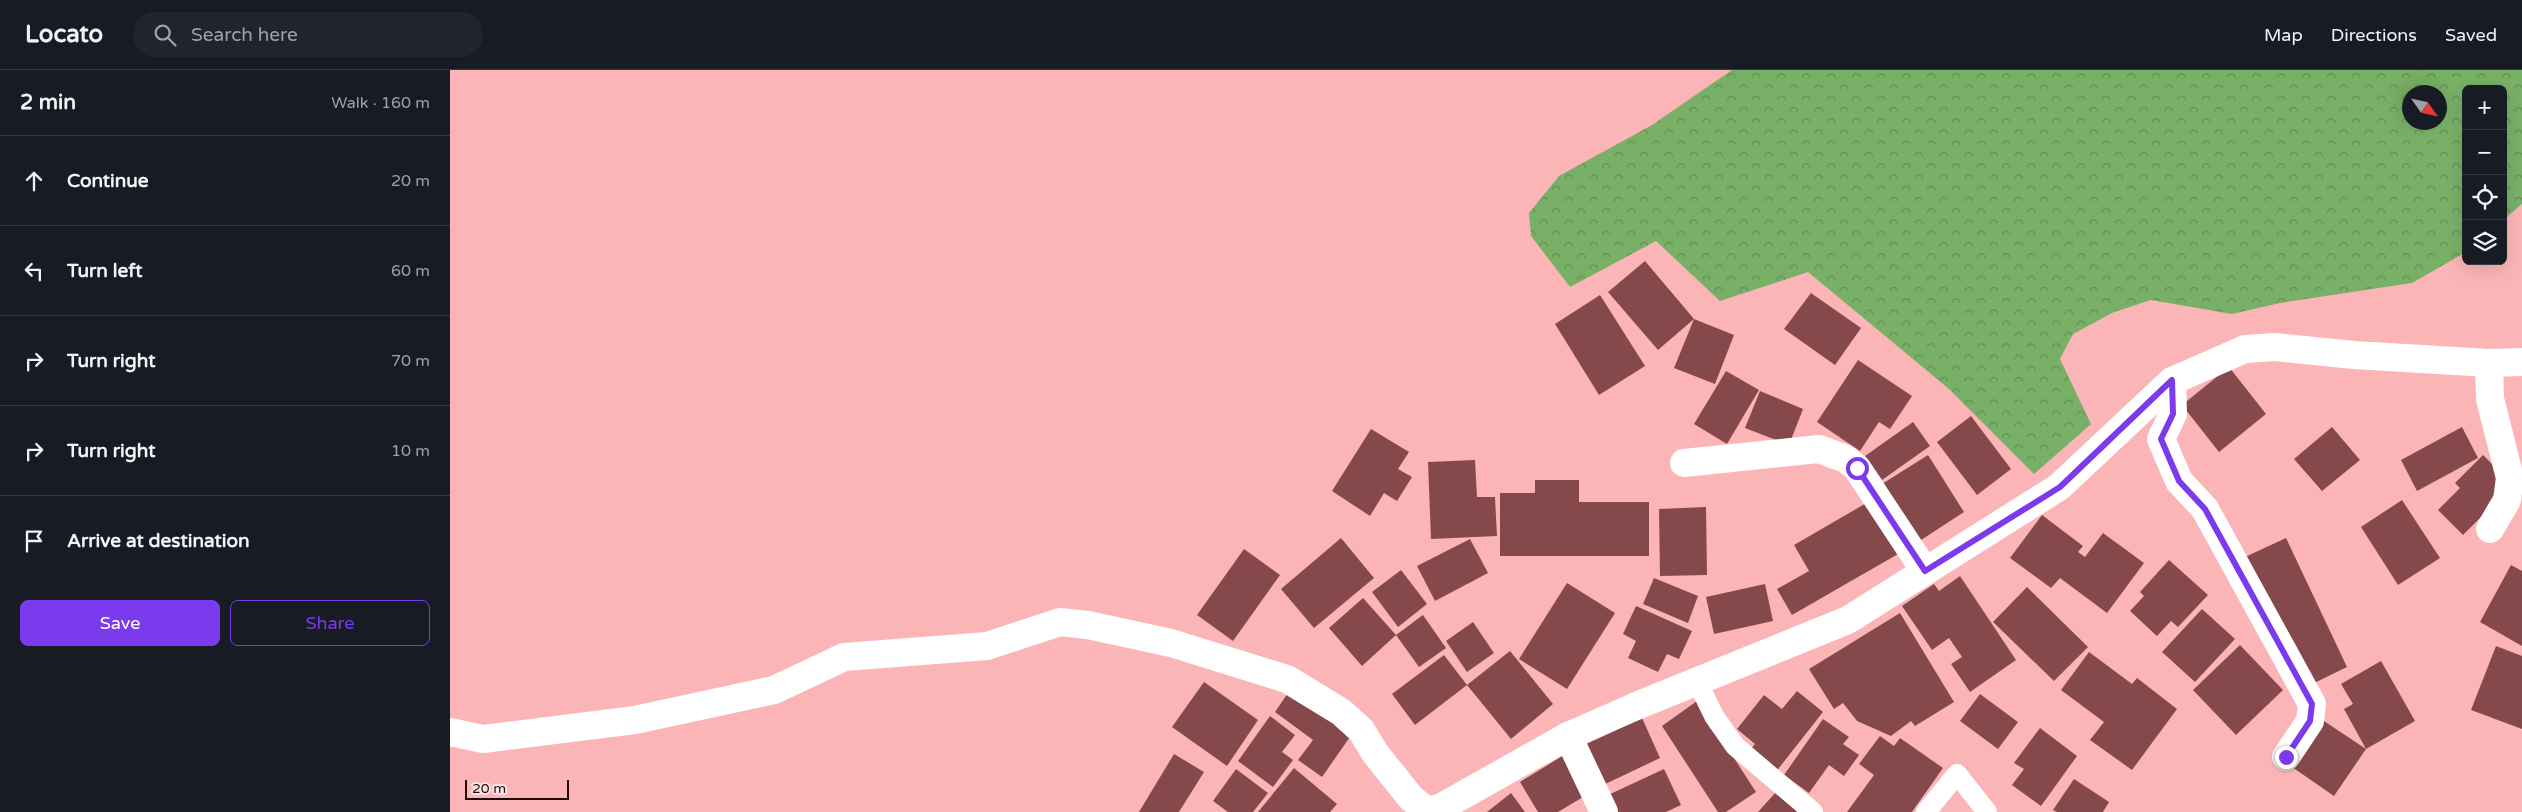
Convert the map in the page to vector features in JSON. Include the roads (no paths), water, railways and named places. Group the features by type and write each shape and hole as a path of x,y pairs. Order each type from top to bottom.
{"street":[{"path":"450,732 483,739 635,720 774,690 844,658 987,646 1060,622 1088,625 1171,642 1287,679 1341,712 1361,730 1375,753 1411,798 1427,811 1440,808 1568,736 1697,680 1848,620 2060,487 2172,380 2246,350 2275,347 2354,356 2489,363 2522,362"},
{"path":"2489,363 2490,399 2510,478 2507,500 2490,529"},
{"path":"2172,380 2173,414 2161,439 2179,481 2205,509 2312,704 2310,721 2286,757"},
{"path":"1684,463 1819,449 1834,453 1857,468 1868,482 1925,571"},
{"path":"1568,736 1604,812"}],"lane":[{"path":"1697,680 1714,716 1735,746 1813,812"},
{"path":"1926,812 1957,774 1987,812"}]}
